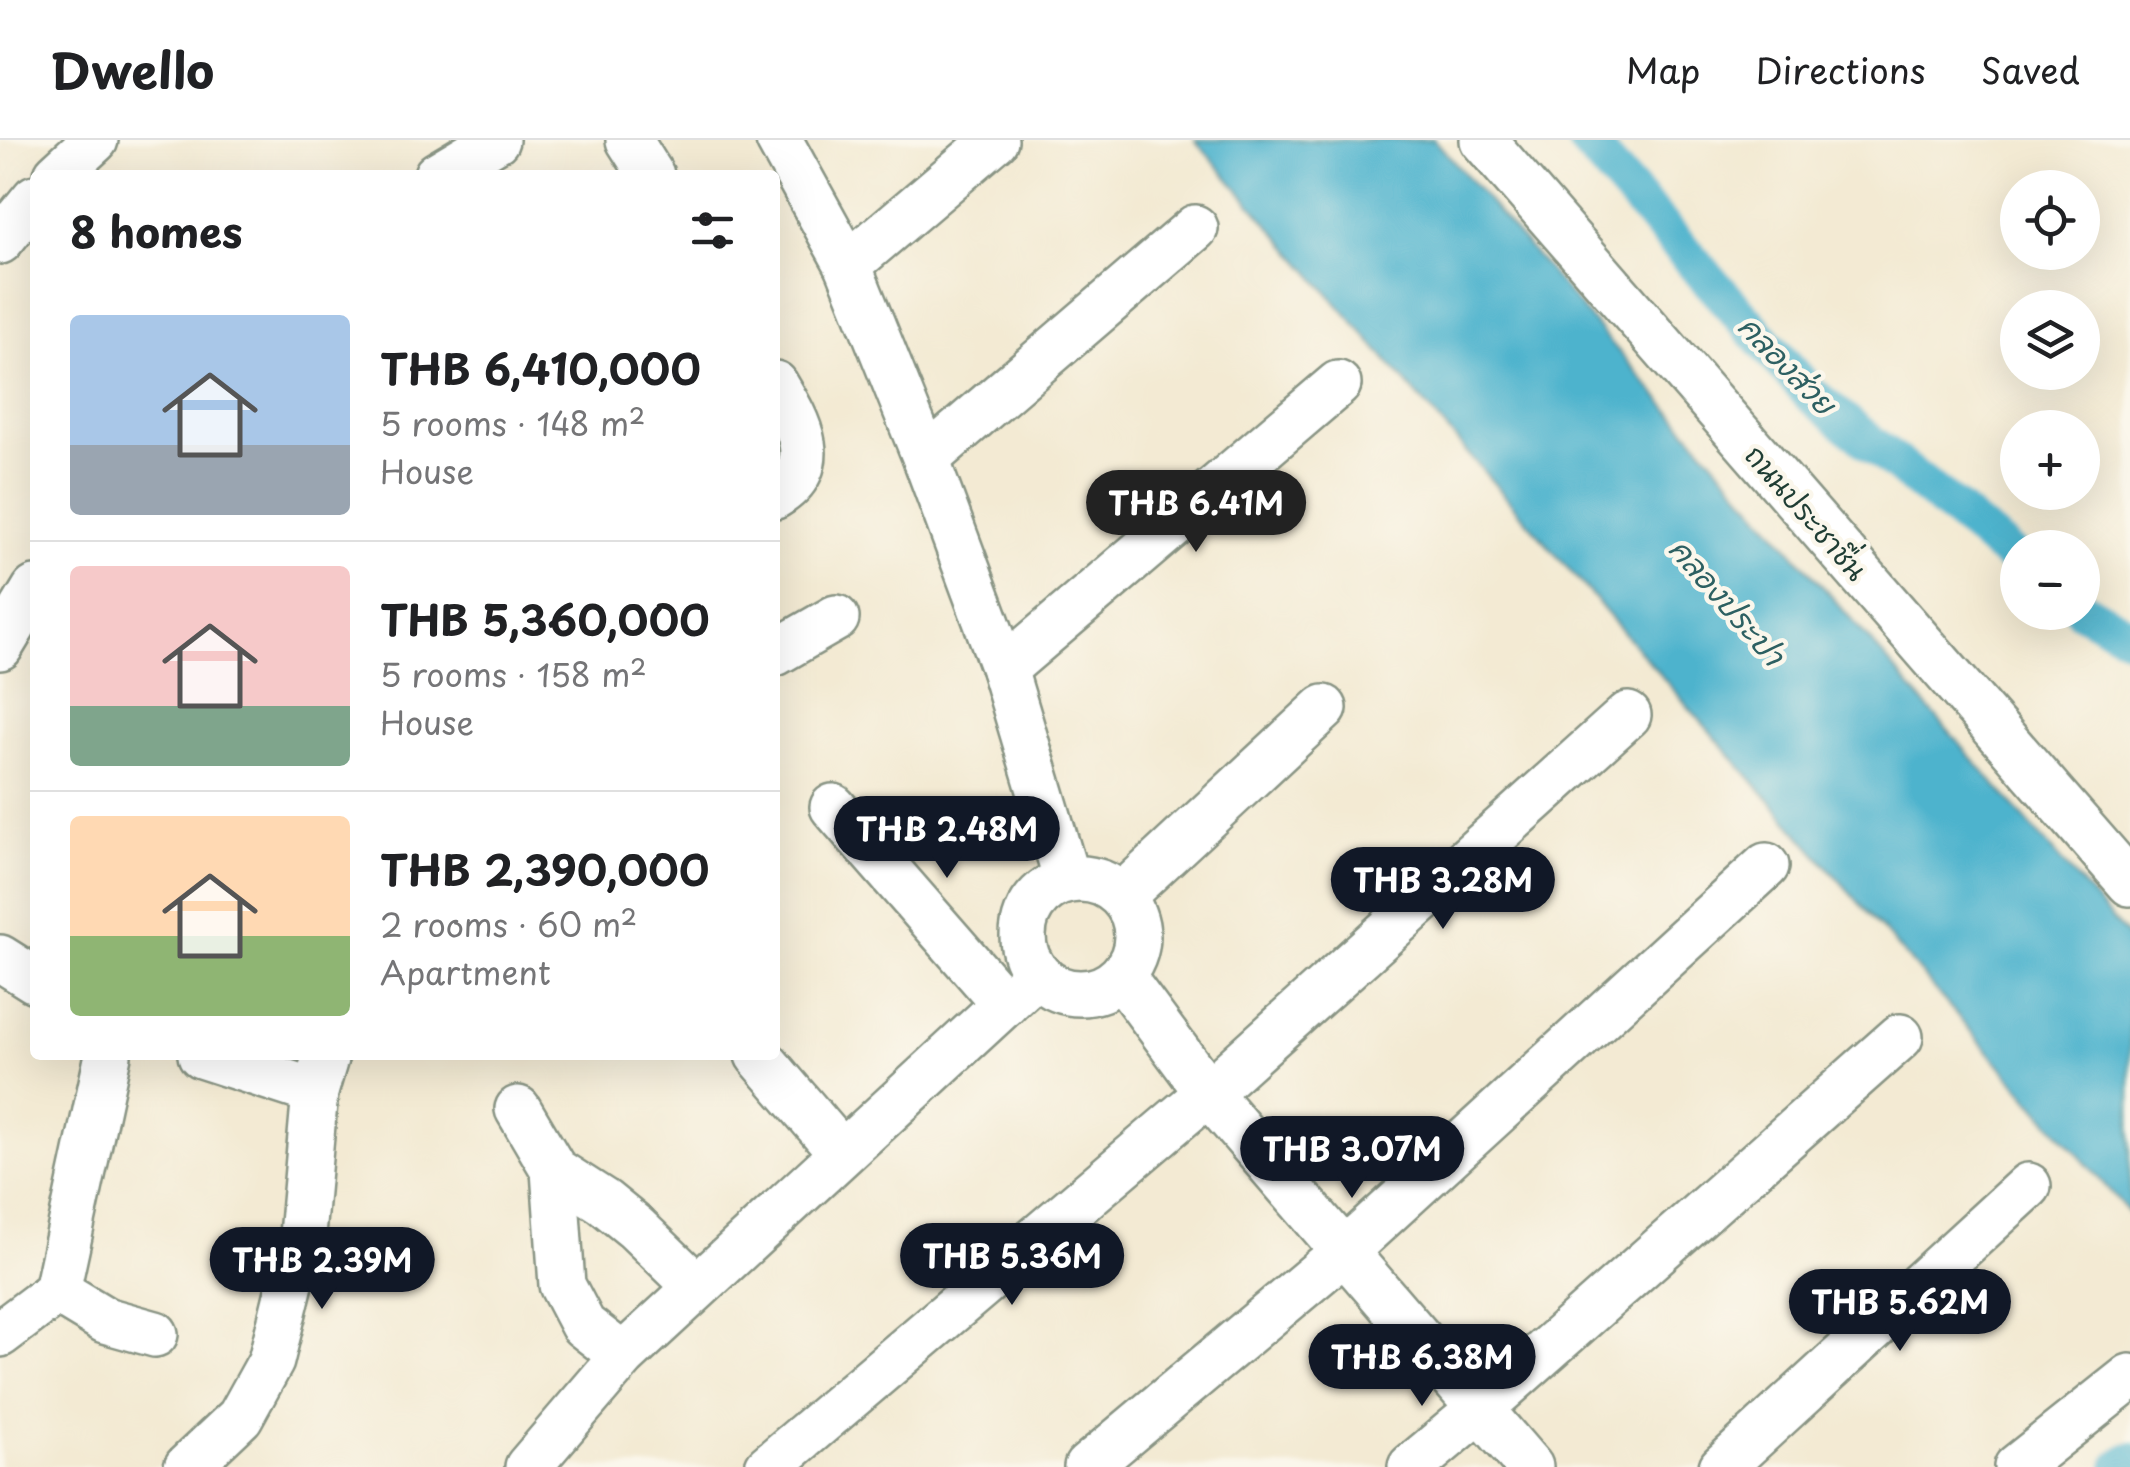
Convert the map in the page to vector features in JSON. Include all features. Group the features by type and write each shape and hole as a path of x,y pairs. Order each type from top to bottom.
{"street":[{"path":"62,170 95,140"},
{"path":"445,170 496,140"},
{"path":"630,140 648,170"},
{"path":"779,140 848,264 926,460 1004,669 1067,880"},
{"path":"848,264 995,140"},
{"name":"ถนนประชาชื่น","path":"1483,140 2130,883"},
{"path":"0,240 30,204"},
{"path":"926,460 1195,228"},
{"path":"1004,669 1338,384"},
{"path":"780,393 804,437 802,462 780,493"},
{"path":"0,647 30,597"},
{"path":"780,649 836,618"},
{"path":"1122,896 1324,708"},
{"path":"768,1467 1208,1093 1628,716"},
{"path":"528,1467 623,1356 1020,990 1026,958 1022,939 1025,920 1034,902 1048,888 1067,880 1097,881 1122,896 1134,915 1138,937 1134,959 1122,978 1094,993 1020,990 833,806"},
{"path":"1087,1467 1345,1251 1766,866"},
{"path":"0,958 30,977"},
{"path":"1122,978 1208,1093 1530,1467"},
{"path":"1411,1467 1900,1036"},
{"path":"0,1334 57,1291 107,1060"},
{"path":"187,1467 240,1417 271,1361 302,1235 320,1074 232,1060"},
{"path":"762,1060 841,1152"},
{"path":"518,1109 554,1170 562,1285 584,1325 623,1356"},
{"path":"554,1170 636,1228 696,1286"},
{"path":"1722,1467 2028,1186"},
{"path":"57,1291 105,1320 156,1334"},
{"path":"2017,1467 2130,1377"}],"water":[{"name":"คลองประปา","path":"1195,140 1435,140 2130,940 2130,1214"}],"waterway":[{"name":"คลองส่วย","path":"1585,140 1811,395 2000,547"},
{"name":"คลองส่วย","path":"2100,619 2130,636"},
{"path":"2121,1467 2130,1461"}]}
